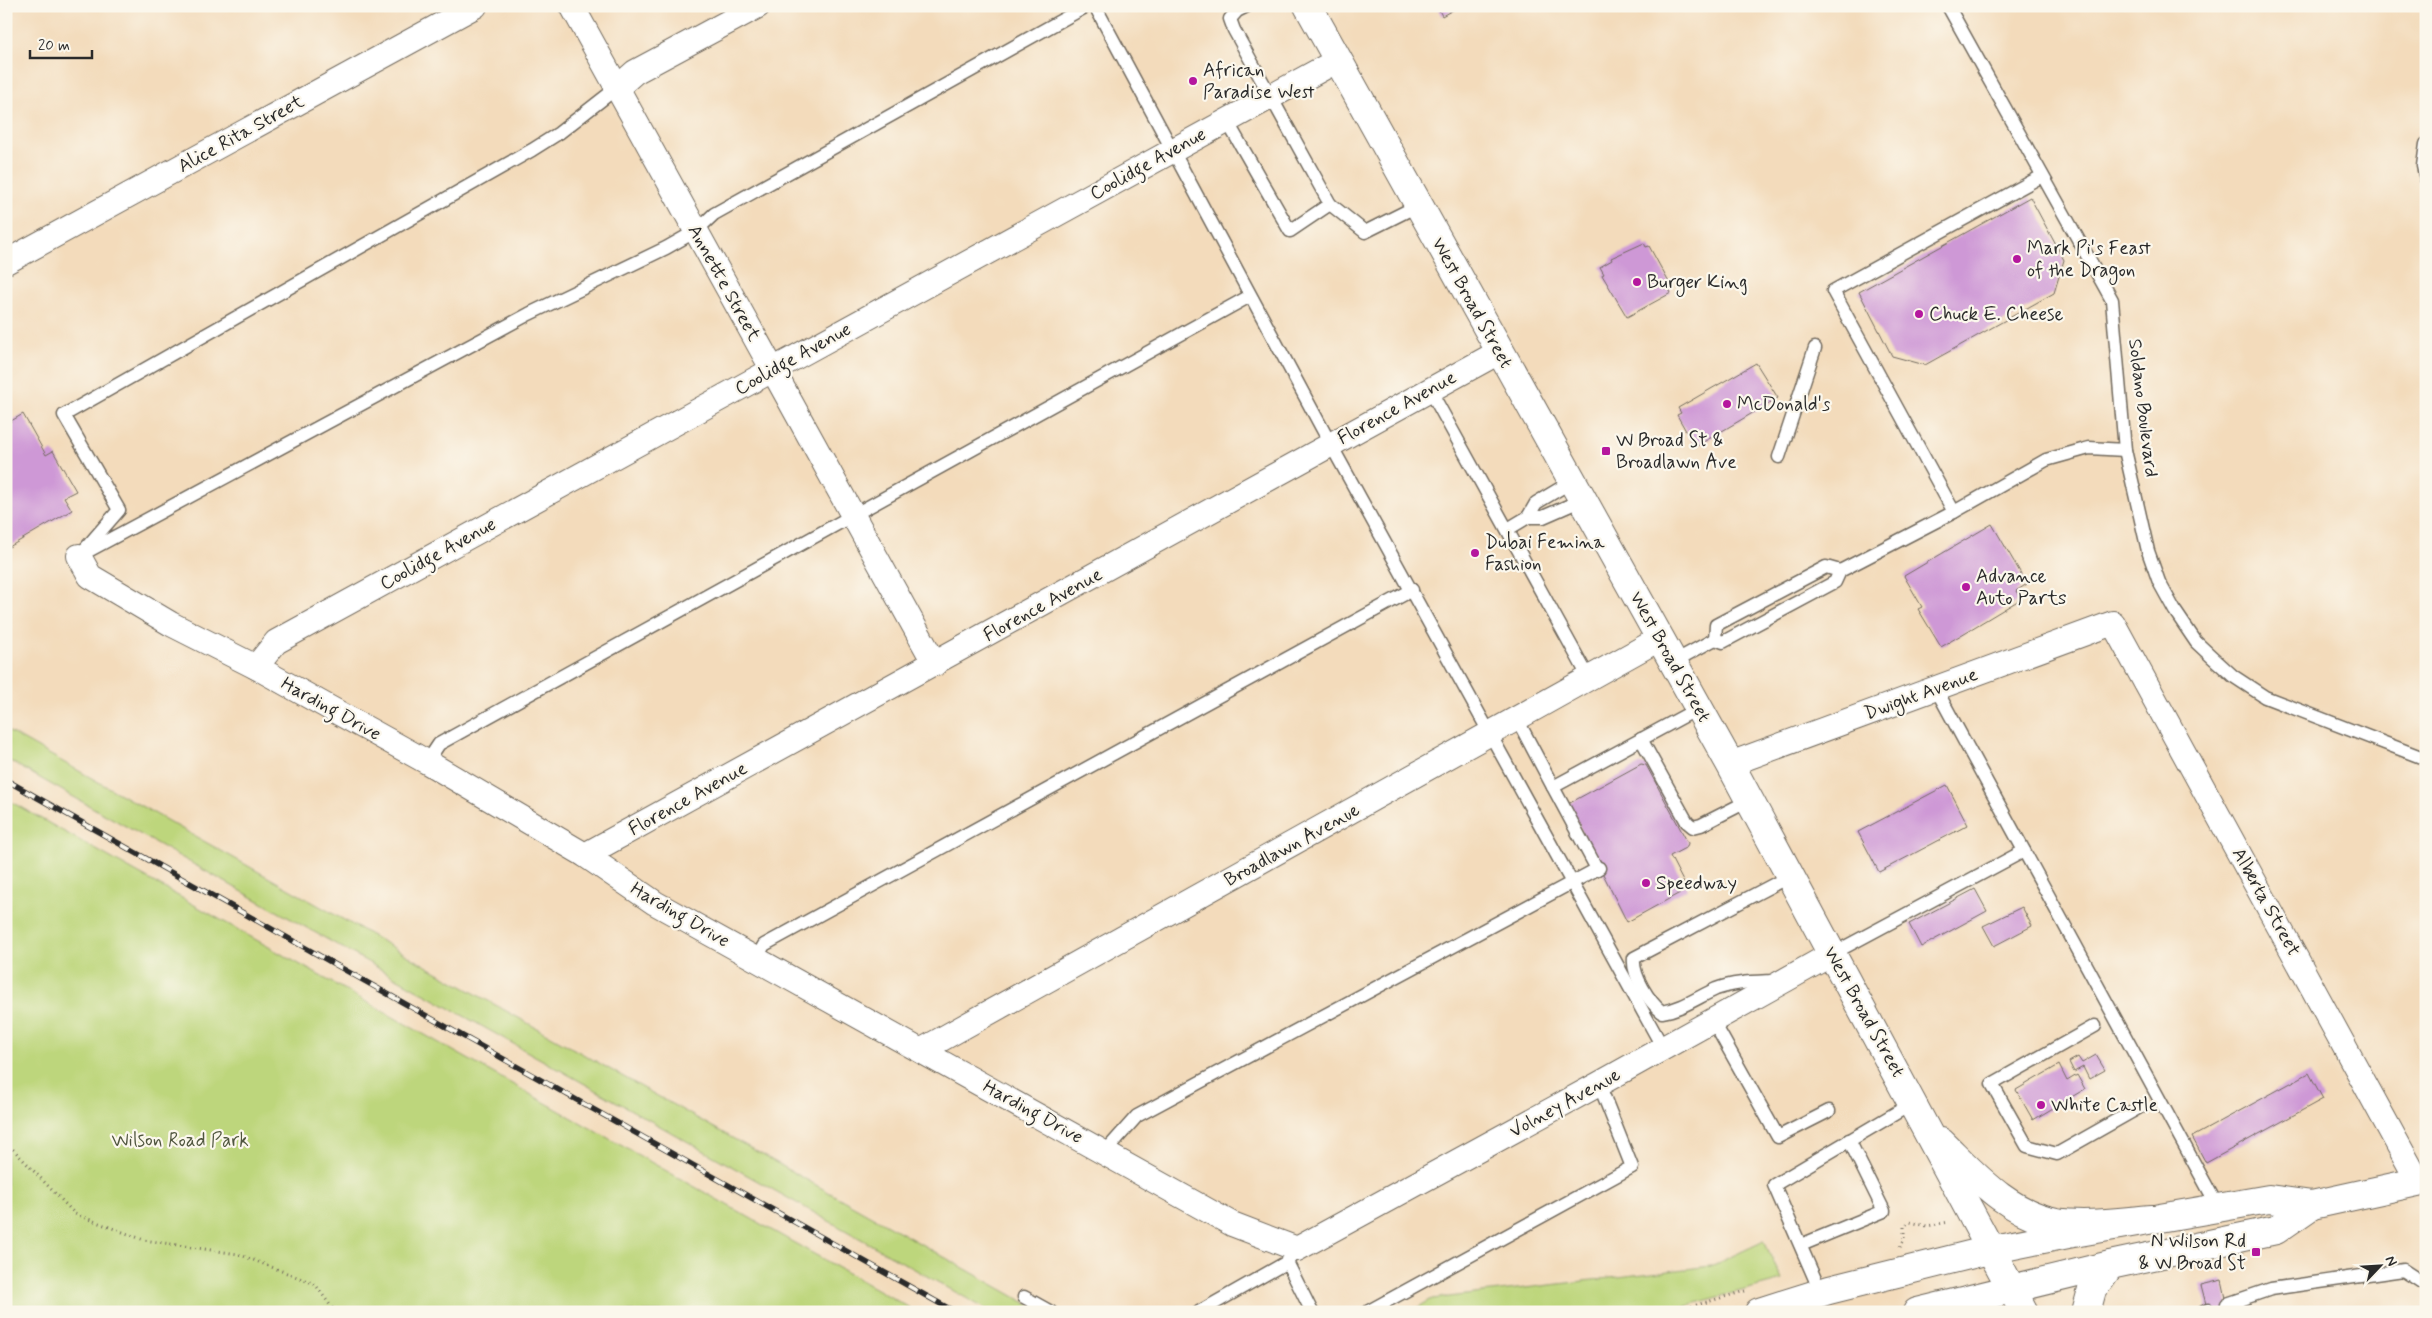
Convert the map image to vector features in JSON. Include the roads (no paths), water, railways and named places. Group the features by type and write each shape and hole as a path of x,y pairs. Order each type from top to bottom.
{"main road":[{"name":"West Broad Street","path":"1308,6 1417,206 1750,800 2017,1300"},
{"path":"1918,1114 1990,1190 2036,1216 2057,1222 2078,1223 2152,1219"},
{"path":"1758,1312 1821,1293 1989,1250 2269,1199 2312,1205 2422,1180"},
{"path":"1917,1312 2017,1300 2110,1265 2276,1230 2312,1205"},
{"path":"2086,1312 2092,1290 2110,1265"}],"street":[{"name":"Alice Rita Street","path":"6,262 475,6"},
{"name":"Annette Street","path":"572,6 935,664"},
{"path":"618,88 635,72 758,6"},
{"name":"Coolidge Avenue","path":"256,666 276,642 1338,60"},
{"name":"Florence Avenue","path":"586,856 1499,352"},
{"name":"Harding Drive","path":"79,556 90,576 171,624 256,666 427,762 586,856 655,903 1232,1224 1292,1255"},
{"name":"Dwight Avenue","path":"1730,764 2113,623"},
{"name":"Alberta Street","path":"2113,623 2422,1180"},
{"name":"Broadlawn Avenue","path":"922,1050 1660,638"},
{"name":"Volney Avenue","path":"1292,1255 1600,1084 1712,1019 1832,954"}],"lane":[{"path":"79,556 529,314 696,232 714,214 1087,6"},
{"path":"1095,6 1331,445 1663,1048"},
{"path":"1247,6 1237,11 1230,19 1234,30 1330,204 1365,232 1417,206"},
{"name":"Soldano Boulevard","path":"1948,6 2112,300 2125,450 2148,551 2160,582 2175,611 2196,642 2233,676 2274,702 2426,759"},
{"path":"79,556 119,510 64,414 532,150 559,133 618,88"},
{"path":"1227,121 1290,231 1330,204"},
{"path":"2426,144 2422,166 2426,178"},
{"path":"1954,512 1833,291 2042,176"},
{"path":"427,762 439,744 1250,296"},
{"path":"1779,457 1815,348"},
{"path":"1430,390 1589,678"},
{"path":"1673,662 1715,639 1723,642 1835,582 1840,571 1954,512 2046,460 2089,448 2125,450"},
{"path":"1508,529 1528,517 1536,503 1576,491"},
{"path":"1528,517 1543,517 1576,491"},
{"path":"1715,639 1716,625 1826,567 1840,571"},
{"path":"756,958 764,946 1412,590"},
{"path":"1936,688 2218,1207"},
{"path":"1553,786 1699,708"},
{"path":"1105,1152 1138,1116 1598,869 1517,719"},
{"path":"1641,739 1683,824 1692,827 1701,825 1750,800"},
{"path":"1832,954 2024,851"},
{"path":"1783,981 1746,982 1717,989 1672,1010 1662,1012 1653,1005 1633,967 1634,958 1790,876"},
{"path":"1712,1019 1778,1137 1829,1111"},
{"path":"2095,1026 1992,1084 2027,1146 2058,1154 2140,1107"},
{"path":"1367,1312 1632,1167 1600,1084"},
{"path":"1821,1293 1774,1184 1849,1140 1918,1114"},
{"path":"1800,1245 1884,1212 1849,1140"},
{"path":"1199,1312 1292,1255 1312,1312"},
{"path":"2227,1304 2271,1290 2403,1270 2426,1284"},
{"path":"1024,1297 1051,1312"}],"railway":[{"path":"6,780 955,1312"}],"place":[{"name":"African Paradise West","path":"1193,81"},
{"name":"Mark Pi's Feast of the Dragon","path":"2017,259"},
{"name":"Burger King","path":"1637,282"},
{"name":"Chuck E. Cheese","path":"1919,314"},
{"name":"McDonald's","path":"1727,404"},
{"name":"W Broad St & Broadlawn Ave","path":"1606,451"},
{"name":"Dubai Femina Fashion","path":"1475,553"},
{"name":"Advance Auto Parts","path":"1966,587"},
{"name":"Speedway","path":"1646,883"},
{"name":"White Castle","path":"2041,1105"},
{"name":"N Wilson Rd & W Broad St","path":"2256,1252"}],"park label":[{"name":"Wilson Road Park","path":"180,1140"}]}
